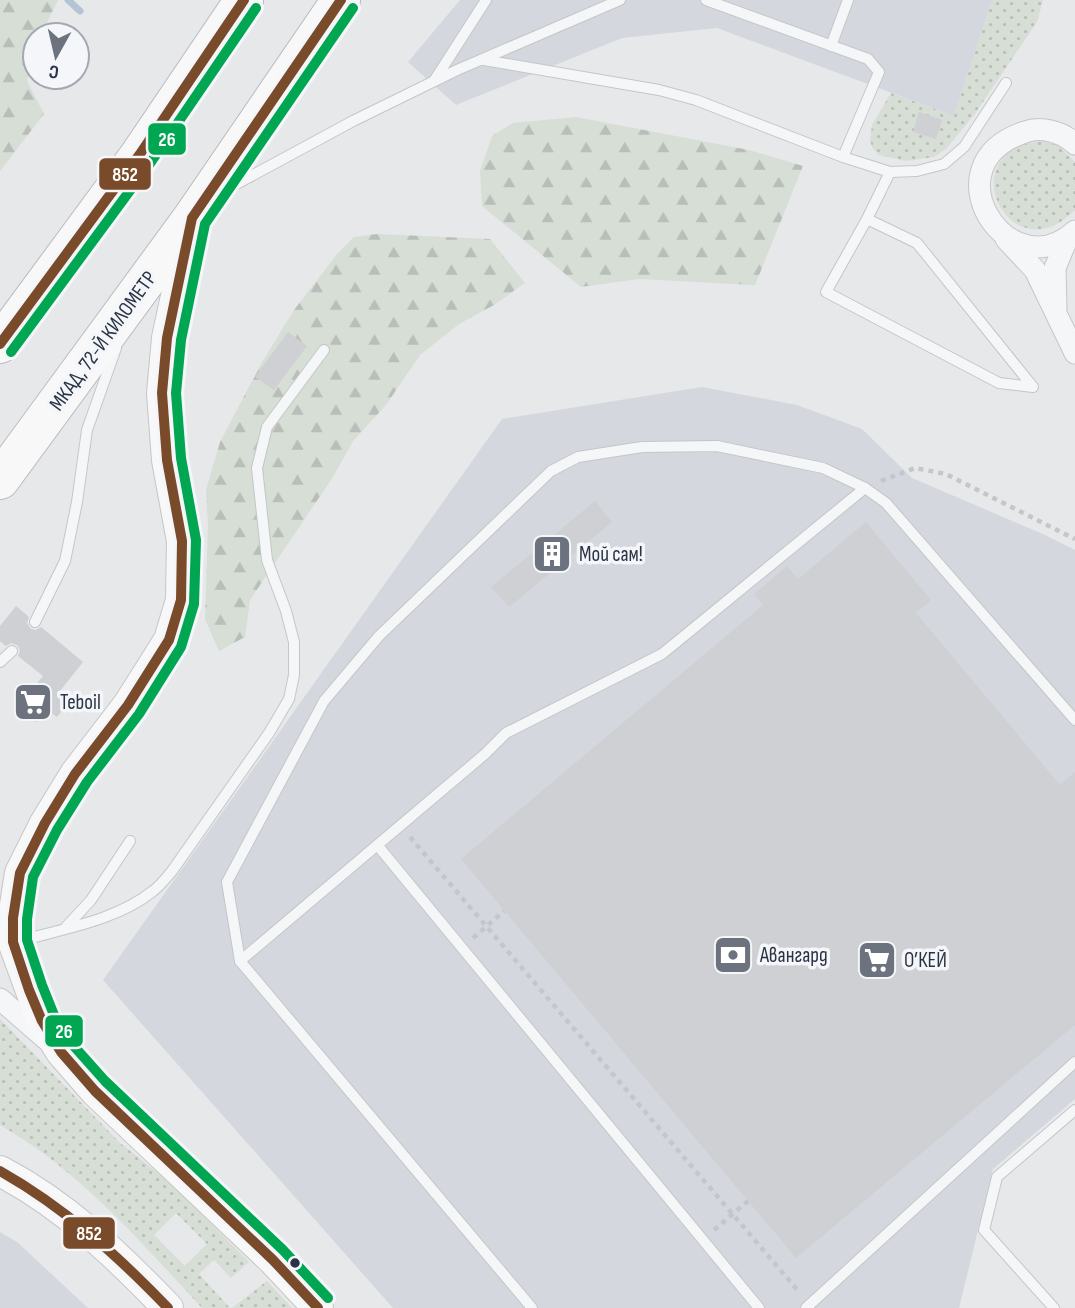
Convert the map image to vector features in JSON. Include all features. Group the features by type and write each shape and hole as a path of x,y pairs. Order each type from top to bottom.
{"highway":[{"path":"0,344 140,154 244,0"},
{"name":"МКАД, 72-Й КИЛОМЕТР","path":"0,480 198,210 341,0"}],"street":[{"path":"1075,144 1069,138 1050,131 1031,130 1007,138 990,154 980,175 980,198 988,219 1035,270 1075,353"},
{"path":"61,1052 42,1021 13,942 13,918 20,873 45,823 75,774 128,705 169,640 181,600 182,541 167,460 162,393 167,338 198,210"},
{"path":"1003,235 1025,245 1047,246 1071,235"},
{"path":"1057,318 1055,268 1071,235"},
{"path":"0,999 61,1052 95,1091 273,1260 318,1308"},
{"path":"0,1171 66,1212 134,1273 168,1308"}],"lane":[{"path":"433,83 486,0"},
{"path":"198,210 353,121 620,0"},
{"path":"709,0 868,59 879,72 843,157"},
{"path":"831,46 848,0"},
{"path":"484,60 659,90 696,100 843,157 890,172 917,172 944,164 964,147 1006,83"},
{"path":"867,219 917,243 1033,387 999,383 826,292 890,172"},
{"path":"35,622 65,561 87,430 131,302"},
{"path":"13,942 103,917 136,903 155,890 172,871 269,733 289,699 295,675 294,642 267,560 257,468 267,427 324,350"},
{"path":"532,1308 240,961 227,882 324,701 379,636 551,471 578,457 642,447 717,446 822,468 865,488 886,503 1075,720"},
{"path":"240,961 378,846 506,733 662,654 865,488"},
{"path":"0,662 12,651"},
{"path":"66,927 91,900 130,841"},
{"path":"378,846 759,1308"},
{"path":"808,1306 1075,1062"},
{"path":"1054,1308 984,1230 997,1177 1075,1110"}],"path":[{"path":"865,488 915,468 946,474 1075,540"},
{"path":"401,826 808,1306"},
{"path":"461,947 504,911"},
{"path":"702,1240 748,1201"}],"shaded area":[{"path":"460,0 992,0 954,116 717,28 622,38 456,105 408,62"},
{"path":"702,387 797,405 862,429 912,478 1075,550 1075,1099 993,1169 959,1308 393,1308 103,980 502,419"},
{"path":"0,1232 17,1242 88,1308 0,1308"}],"green space":[{"path":"0,0 58,0 48,21 21,21 21,91 32,91 44,114 0,171"},
{"path":"992,0 1043,0 1037,22 974,115 946,149 934,157 906,161 879,155 870,141 872,125 891,93 954,116"},
{"path":"576,117 749,150 803,166 755,285 639,279 581,287 482,206 480,171 492,136 513,123"},
{"path":"1044,141 1059,146 1075,162 1075,210 1051,227 1029,229 1011,220 998,203 994,183 999,164 1015,148"},
{"path":"377,234 490,239 525,283 494,305 459,324 420,355 386,405 353,441 333,477 250,600 245,637 219,651 205,619 208,525 206,490 220,442 261,364 294,310 338,253 354,237"},
{"path":"0,1019 120,1143 171,1183 249,1262 231,1278 214,1260 199,1274 230,1308 202,1308 83,1185 29,1143 0,1125","holes":["176,1213 207,1244 185,1266 154,1235"]},
{"path":"267,1281 292,1308 232,1308"}],"building":[{"path":"919,112 942,120 936,139 913,132"},
{"path":"288,332 307,346 274,390 255,377"},
{"name":"Мой сам!","path":"595,501 612,522 509,607 491,587"},
{"path":"866,522 931,600 916,613 1060,785 1075,772 1075,1025 796,1258 461,859 763,605 754,594 787,566 798,579"},
{"name":"Teboil","path":"16,606 29,617 27,623 31,629 41,627 83,662 60,691 72,699 57,717 47,710 37,722 25,719 20,714 19,705 43,676 18,656 20,650 17,645 11,643 6,646 0,641 0,626"}],"waterway":[{"path":"68,0 80,11"}],"transit line":[{"name":"852","path":"0,344 140,154 244,0"},
{"name":"852","path":"318,1308 273,1260 95,1091 61,1052 42,1021 29,990 13,942 13,918 20,873 45,823 75,774 128,705 169,640 181,600 182,541 167,460 162,393 167,338 192,218 341,0"},
{"name":"26","path":"11,352 151,162 256,8"},
{"name":"26","path":"328,1298 283,1250 105,1081 72,1044 54,1015 42,985 27,940 27,919 33,877 57,830 87,782 139,714 181,647 194,604 196,540 181,458 176,393 181,340 205,224 353,8"},
{"name":"852","path":"0,1171 46,1200 89,1233 168,1308"}],"place":[{"name":"Мой сам!","path":"552,554"},
{"name":"Teboil","path":"33,702"},
{"name":"Авангард","path":"733,955"},
{"name":"О’КЕЙ","path":"877,960"}]}
